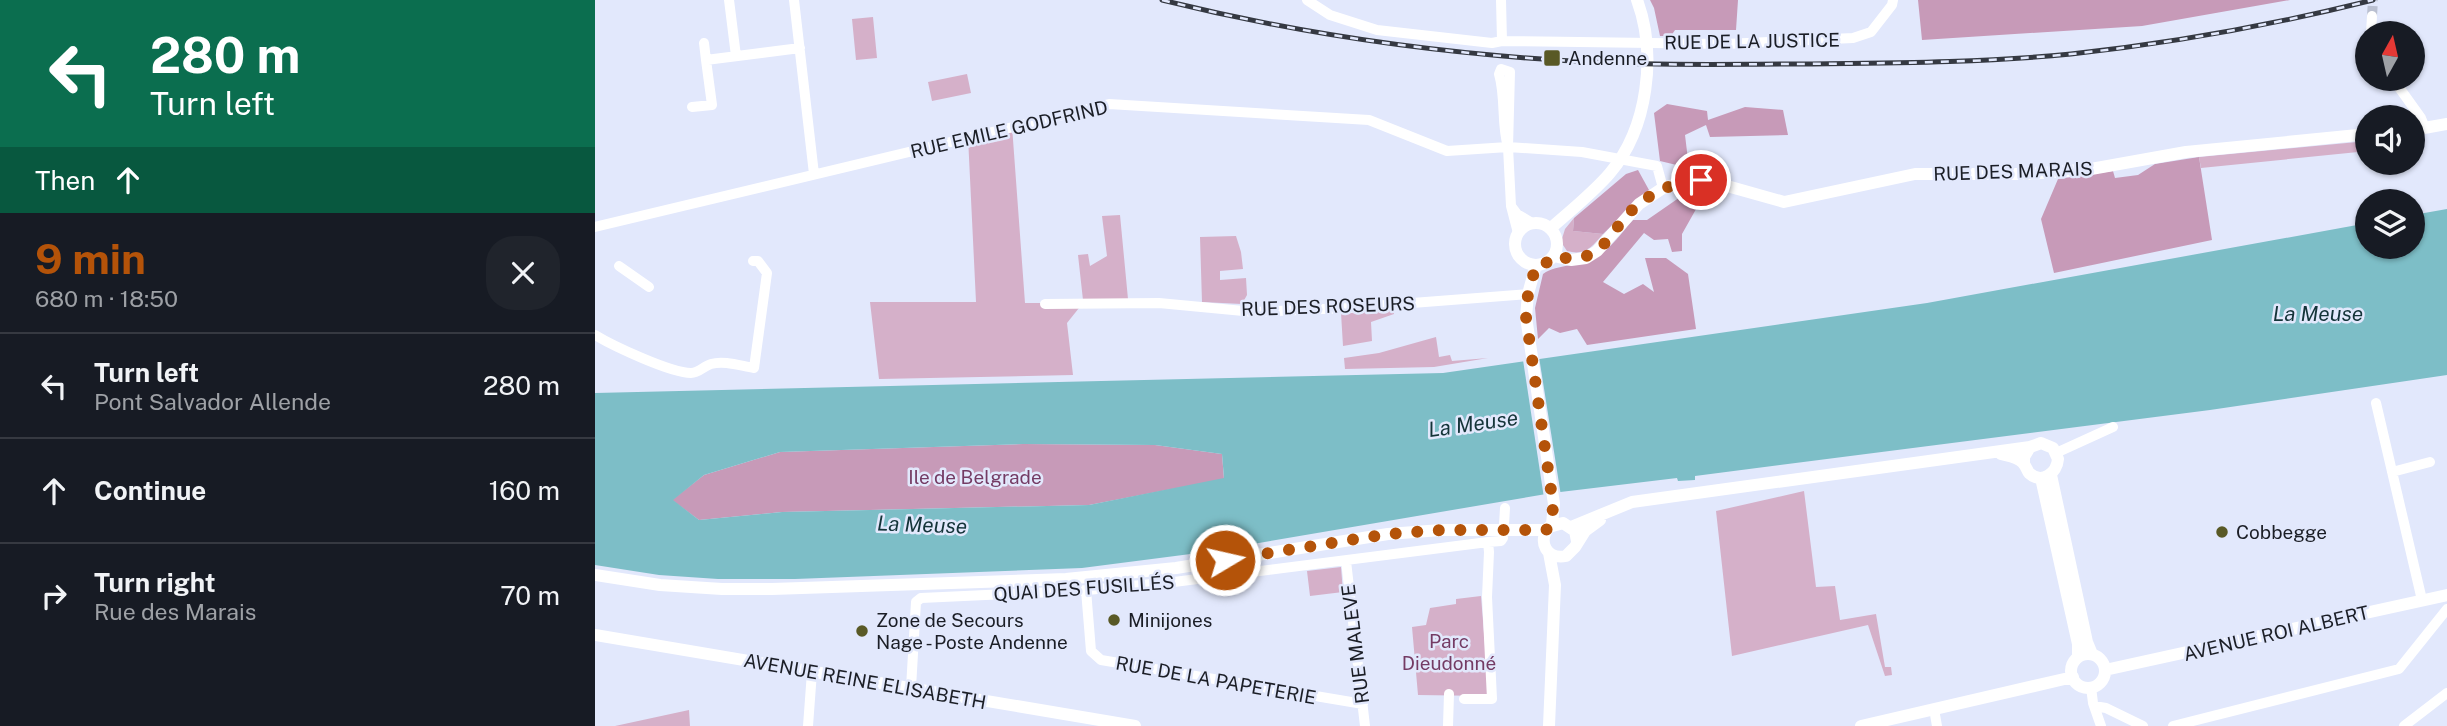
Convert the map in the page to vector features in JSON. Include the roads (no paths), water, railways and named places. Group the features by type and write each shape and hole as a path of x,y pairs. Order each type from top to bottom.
{"main road":[{"path":"1551,228 1609,174 1625,151 1641,108 1647,48 1644,23 1637,0"},
{"path":"2425,128 2447,124"},
{"name":"RUE DES MARAIS","path":"1554,256 1571,260 1586,258 1597,251 1639,204 1663,188 1687,181 1701,180 1784,202 1915,174 2031,174 2091,169 2186,152 2355,135"},
{"path":"1532,223 1551,228 1556,237 1554,256 1546,263 1536,265 1521,258 1515,243 1518,233 1524,227 1532,223"},
{"path":"1536,265 1528,294 1526,317 1553,504 1555,585 1549,726"},
{"path":"1554,533 1621,506 1647,500 1998,453 2035,444 2047,444 2056,453 2058,465 2046,476 2032,475 2024,463 1998,453"},
{"path":"2024,463 2024,457 2030,447"},
{"path":"2046,476 2087,640 2092,654 2101,660 2105,670 2101,681 2091,687 2080,685 2073,677 2072,666 2078,657 2078,644 2046,476"},
{"path":"1555,585 1566,556 1576,547 1585,531 1608,512"},
{"path":"595,575 674,586 747,589 1066,579 1175,568 1388,534 1441,530 1554,533 1577,541"},
{"path":"1554,533 1560,557 1566,556"},
{"name":"AVENUE ROI ALBERT","path":"2105,670 2447,595"},
{"name":"AVENUE REINE ELISABETH","path":"595,636 1135,726"},
{"path":"2078,657 2092,654"},
{"path":"1861,726 1934,721 2073,677"}],"street":[{"path":"729,0 736,57"},
{"path":"794,0 814,174"},
{"name":"RUE DE LA JUSTICE","path":"1307,0 1330,15 1377,30 1492,43 1725,44 1853,38 1871,32 1893,0"},
{"path":"1500,0 1502,41"},
{"path":"2372,16 2372,21"},
{"path":"692,107 712,104 704,43"},
{"path":"706,60 800,48"},
{"path":"1508,147 1499,74 1501,69 1510,72 1508,147 1511,206 1518,233"},
{"name":"RUE EMILE GODFRIND","path":"595,227 1109,104 1369,120 1447,151 1508,147"},
{"path":"1508,147 1582,152 1657,166 1663,188"},
{"path":"1511,206 1517,214 1532,223"},
{"path":"595,335 654,362 684,372 697,372 714,363 754,368 767,273 758,261 753,261"},
{"path":"619,266 649,287"},
{"name":"RUE DES ROSEURS","path":"1045,304 1159,303 1254,312 1347,308 1528,294"},
{"path":"2376,403 2422,600"},
{"path":"2056,453 2113,428"},
{"path":"2392,472 2430,462"},
{"path":"1505,508 1506,532"},
{"name":"QUAI DES FUSILLÉS","path":"911,688 916,602 921,598 1086,590 1199,579 1501,541 1506,532"},
{"path":"1464,699 1492,699 1487,542"},
{"name":"RUE MALEVE","path":"1346,561 1365,726"},
{"name":"RUE DE LA PAPETERIE","path":"1086,590 1091,651 1101,660 1363,704"},
{"path":"2173,726 2399,670 2447,609"},
{"path":"808,726 812,672"},
{"path":"2091,687 2101,726"},
{"path":"2405,726 2447,693"},
{"path":"1448,726 1450,697"},
{"path":"2094,706 2106,708 2143,726"}],"water":[{"name":"La Meuse","path":"2447,209 2447,375 2210,410 1695,476 1695,480 1678,481 1677,478 1552,493 1206,552 1082,568 795,579 718,579 659,575 595,565 595,393 1443,373 1927,303 2355,225 2355,259 2425,259 2425,213","holes":["1023,444 1155,445 1222,454 1224,478 1089,505 782,512 699,520 673,500 704,475 780,452"]}],"tunnel":[{"path":"2372,16 2373,0"}],"railway":[{"path":"1162,0 1322,33 1429,49 1538,59 1697,64 1936,62 2071,54 2223,32 2373,0"}],"place":[{"name":"Andenne","path":"1552,58"},
{"name":"Cobbegge","path":"2222,532"},
{"name":"Minijones","path":"1114,620"},
{"name":"Zone de Secours Nage - Poste Andenne","path":"862,631"}],"park label":[{"name":"Ile de Belgrade","path":"975,477"},
{"name":"Parc Dieudonné","path":"1449,652"}]}
